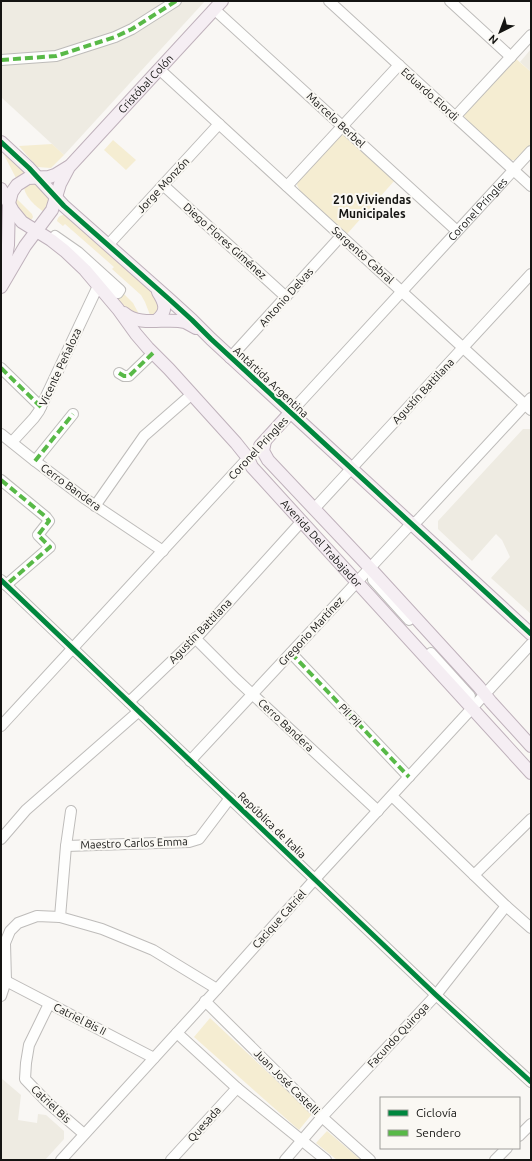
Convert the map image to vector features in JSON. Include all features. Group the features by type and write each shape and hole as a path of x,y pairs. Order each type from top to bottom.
{"main road":[{"name":"Cristóbal Colón","path":"1,287 33,235 50,214 60,184 69,167 218,5"},
{"name":"Antártida Argentina","path":"1,142 29,168 56,198 192,320 210,340 531,634"},
{"name":"Cristóbal Colón","path":"1,271 6,258 8,245 9,203 12,192 17,186 28,178 46,178 69,167"},
{"path":"1,189 16,215 33,235 51,240 78,263 118,309 127,316 134,320 141,321 174,320 185,322 197,329 210,340"},
{"path":"154,286 163,301 165,308 163,314 157,320"},
{"name":"Avenida Del Trabajador","path":"118,309 153,353 232,437 248,458 252,467 531,773"},
{"name":"Coronel Pringles","path":"248,458 290,413"},
{"name":"Avenida Del Trabajador","path":"265,441 263,451 266,458 370,568 531,746"}],"street":[{"path":"1,60 56,56 82,48 126,32 176,1"},
{"path":"450,1 511,57"},
{"name":"Eduardo Elordi","path":"332,2 398,65 531,186"},
{"name":"Marcelo Berbel","path":"218,5 342,126 458,231"},
{"path":"455,117 531,35"},
{"path":"287,186 398,65"},
{"name":"Sargento Cabral","path":"159,69 463,348 529,404"},
{"name":"Jorge Monzón","path":"108,245 219,124"},
{"name":"Coronel Pringles","path":"290,413 531,152"},
{"name":"Diego Flores Giménez","path":"163,185 286,297"},
{"path":"55,236 75,250 120,290 118,293 55,236"},
{"name":"Antonio Delvas","path":"230,358 342,236"},
{"name":"Agustín Battilana","path":"314,509 531,274"},
{"name":"Vicente Peñaloza","path":"12,442 34,418 41,407 98,286"},
{"path":"119,373 124,376 129,376 153,353"},
{"path":"1,368 41,407"},
{"path":"95,506 144,436 192,394"},
{"name":"Gregorio Martínez","path":"190,760 411,524 420,518 529,404"},
{"path":"35,461 73,414"},
{"name":"Cerro Bandera","path":"1,434 95,506 162,551"},
{"name":"Coronel Pringles","path":"2,722 248,458"},
{"path":"1,480 46,517 48,521 38,536 50,547 4,583"},
{"name":"Agustín Battilana","path":"129,702 195,638 302,521"},
{"name":"República de Italia","path":"4,583 436,995 531,1082"},
{"name":"Cerro Bandera","path":"195,638 252,694 378,811"},
{"name":"Cacique Catriel","path":"62,1160 315,879 531,644"},
{"name":"Pil Pil","path":"291,653 408,778"},
{"path":"1,839 26,810 139,711"},
{"path":"392,796 506,906 531,928"},
{"name":"Maestro Carlos Emma","path":"66,846 189,842 200,839 230,798"},
{"path":"60,917 66,846 71,811"},
{"path":"474,875 531,819"},
{"name":"Facundo Quiroga","path":"285,1160 322,1117 436,995 506,906"},
{"path":"1,996 6,981 5,943 10,931 18,923 37,916 60,917 102,929 153,950 217,989"},
{"name":"Catriel Bis II","path":"6,981 154,1058"},
{"name":"Juan José Castelli","path":"205,1001 322,1117 370,1160"},
{"name":"Catriel Bis","path":"50,1004 29,1045 25,1079 48,1103 84,1134"},
{"path":"177,1033 237,1088 326,1160"},
{"name":"Quesada","path":"171,1160 237,1088"},
{"path":"520,1135 531,1124"},
{"path":"495,1160 506,1149"}],"shaded area":[{"path":"1,1 205,1 64,155 1,97"},
{"path":"531,49 531,72 520,62"},
{"path":"515,58 531,72 531,146 521,157 512,160 509,159 464,116 465,113"},
{"path":"342,135 347,137 395,180 347,234 300,191 297,185 298,181"},
{"path":"113,140 136,160 126,170 104,150"},
{"path":"52,144 64,155 51,168 37,167 19,146"},
{"path":"1,149 31,174 17,180"},
{"path":"27,183 37,184 48,196 49,206 44,212 34,204 26,194 24,186"},
{"path":"16,198 32,214 32,219 29,220 15,206"},
{"path":"59,216 67,216 151,291 158,304 156,313 153,316 150,315 141,295 112,269 114,267 65,224 63,226 57,221"},
{"path":"120,290 133,303 140,316 125,308 117,297"},
{"path":"523,429 531,429 531,614 491,578 510,557 502,540 496,534 472,561 438,529 438,521"},
{"path":"210,1018 312,1114 299,1130 194,1037"},
{"path":"1,1078 21,1095 18,1120 37,1123 38,1114 46,1115 64,1131 64,1139 45,1160 1,1160"},
{"path":"327,1131 361,1160 337,1160 316,1143"}],"marked path":[{"path":"1,60 56,56 115,37 132,29 176,1"},
{"path":"119,373 124,376 129,376 153,353"},
{"path":"1,368 41,407"},
{"path":"35,461 73,414"},
{"path":"1,480 49,521 38,535 50,547 6,585"},
{"path":"291,653 409,777"}],"cycle path":[{"path":"1,142 29,168 64,206 192,320 531,634"},
{"path":"1,580 436,995 531,1082"}],"district":[{"name":"210 Viviendas Municipales","path":"372,206"}]}
